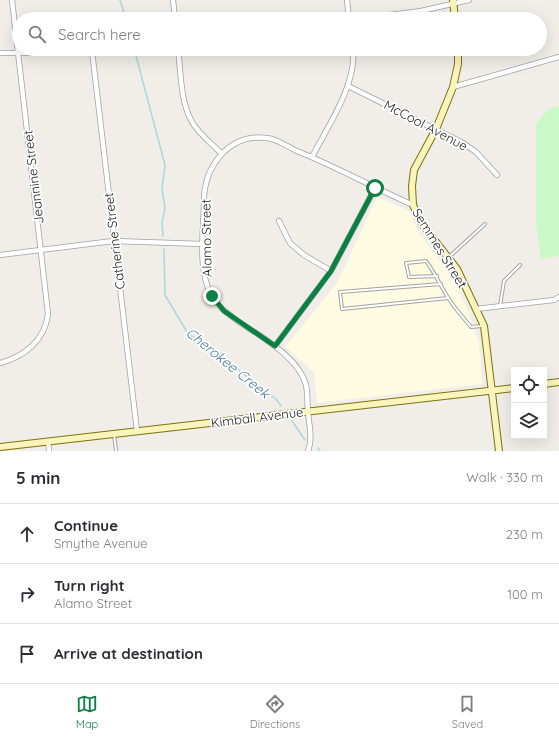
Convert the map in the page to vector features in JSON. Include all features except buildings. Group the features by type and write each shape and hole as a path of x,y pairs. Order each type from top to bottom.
{"main road":[{"path":"453,2 454,12"},
{"name":"Semmes Street","path":"458,56 458,64 453,87 436,129 414,170 412,186 413,205 422,224 457,269 484,326 499,451"},
{"path":"547,384 559,382"},
{"name":"Kimball Avenue","path":"0,447 511,388"}],"street":[{"name":"Jeannine Street","path":"12,0 14,12"},
{"path":"173,0 174,12"},
{"path":"347,0 348,12"},
{"path":"413,12 453,2 469,0"},
{"path":"0,53 12,54"},
{"name":"Jeannine Street","path":"0,364 16,358 30,349 42,334 48,314 19,56"},
{"name":"Catherine Street","path":"93,56 113,241 137,432"},
{"path":"179,56 184,101 191,121 202,136 221,153 240,140 268,138 312,157 413,205"},
{"path":"312,157 348,86 354,65 353,56"},
{"path":"453,87 559,57"},
{"name":"McCool Avenue","path":"348,86 463,143 476,152 497,175"},
{"name":"Alamo Street","path":"221,153 209,173 205,188 203,244 204,278 212,296 224,311 275,346 299,369 306,385 311,442 308,451"},
{"path":"275,346 331,271 375,188"},
{"path":"279,222 290,243 304,255 331,271"},
{"path":"0,255 113,241 203,244"},
{"path":"476,309 554,300 559,297"},
{"path":"48,441 49,451"}],"lane":[{"path":"448,258 485,224"},
{"path":"437,276 409,277 406,263 426,261 437,276 448,298 471,327 484,326"},
{"path":"500,306 504,281 520,265"},
{"path":"441,284 340,292 342,309 448,298"},
{"path":"114,434 116,451"}],"shaded area":[{"path":"377,197 409,211 418,232 454,280 468,311 479,343 482,384 317,403 314,372 285,347 337,283"}],"green space":[{"path":"559,106 559,256 541,259 536,224 536,124 548,109"}],"waterway":[{"name":"Cherokee Creek","path":"120,0 124,12"},
{"name":"Cherokee Creek","path":"136,56 165,165 162,189 165,208 162,223 163,236"},
{"name":"Cherokee Creek","path":"164,249 165,295 187,332 276,399 281,406"},
{"name":"Cherokee Creek","path":"292,421 305,440"}],"route":[{"path":"212,296 224,311 275,346 331,271 375,188"}]}
